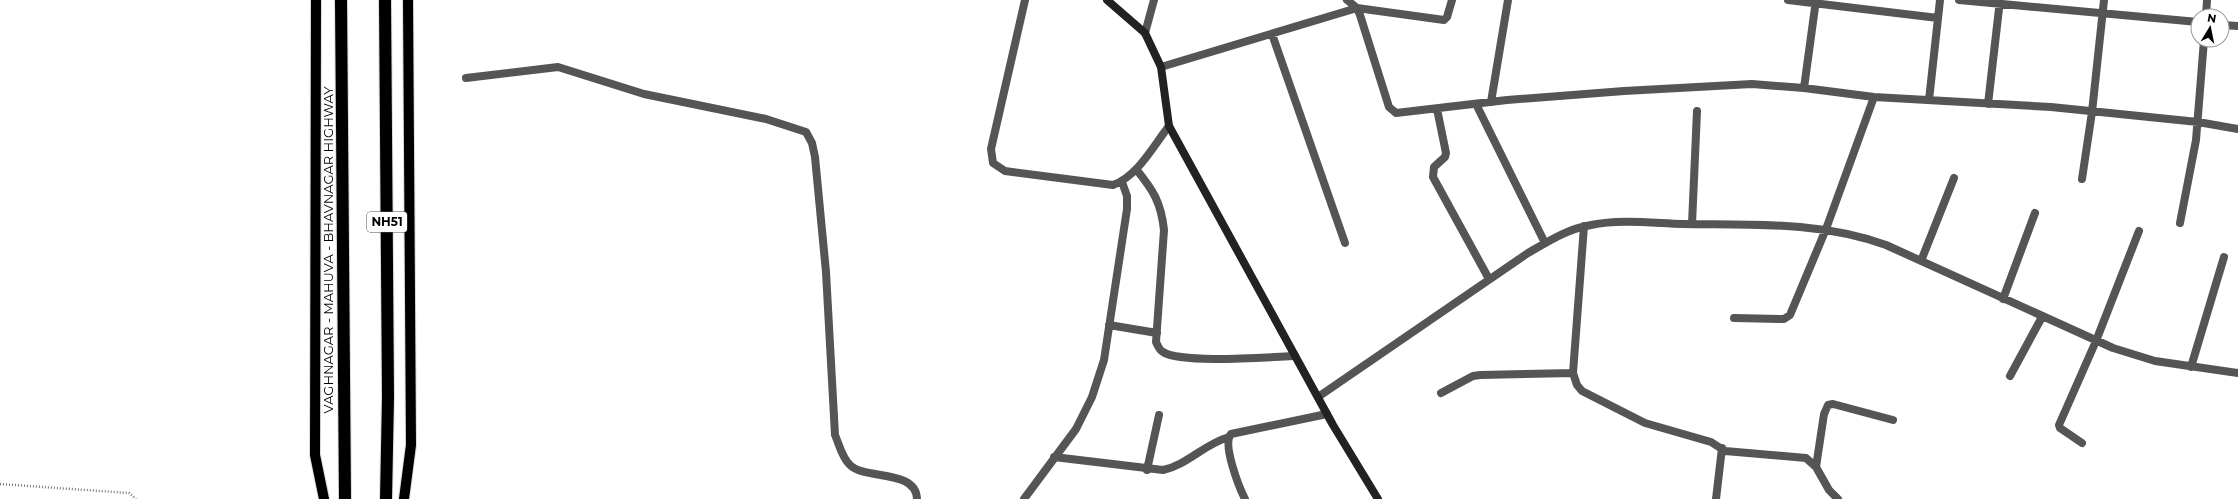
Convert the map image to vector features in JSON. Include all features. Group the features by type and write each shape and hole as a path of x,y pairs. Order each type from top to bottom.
{"highway":[{"name":"VAGHNAGAR - MAHUVA - BHAVNAGAR HIGHWAY","path":"341,0 345,499"},
{"name":"NH51","path":"385,0 386,499"}],"main road":[{"path":"316,0 315,455 324,499"},
{"path":"404,499 411,446 408,0"}],"street":[{"path":"1025,0 991,149 993,163 1005,171 1113,185 1122,182 1136,169 1169,126"},
{"path":"1107,0 1145,33 1161,67 1169,126 1327,414 1378,499"},
{"path":"1145,33 1154,0"},
{"path":"1347,0 1357,8 1392,111 1403,114 1491,102 1720,84 1752,84 1804,88 1874,97 2092,112 2198,122 2238,129"},
{"path":"1161,67 1357,8 1444,20 1447,17 1452,0"},
{"path":"1491,102 1508,0"},
{"path":"1788,0 1815,2 1938,18"},
{"path":"1929,100 1940,0"},
{"path":"1959,0 2000,2 2190,21"},
{"path":"2082,179 2092,112 2104,0"},
{"path":"1804,88 1815,2"},
{"path":"1988,104 2000,2"},
{"path":"1272,34 1346,243"},
{"path":"2180,223 2198,122 2203,48"},
{"path":"466,78 558,68 644,94 766,119 806,132 812,143 825,252 835,435 841,451 850,466 860,470 902,480 912,487 917,499"},
{"path":"1734,318 1788,318 1826,230 1874,97"},
{"path":"1476,104 1491,138 1545,243"},
{"path":"1437,109 1446,153 1445,157 1434,167 1433,176 1489,279"},
{"path":"1692,224 1697,111"},
{"path":"1136,169 1152,189 1162,212 1164,230 1157,333 1158,348 1163,352 1172,355 1198,358 1295,356"},
{"path":"1921,261 1954,178"},
{"path":"1024,499 1076,429 1092,397 1104,360 1127,209 1127,196 1122,182"},
{"path":"2003,299 2035,213"},
{"path":"1318,397 1489,279 1545,243 1561,234 1584,226 1614,222 1784,226 1856,234 1886,245 2096,341 2155,362 2238,373"},
{"path":"1584,226 1573,372 1577,385 1582,391 1646,423 1711,442 1731,452 1798,456 1811,460 1835,498"},
{"path":"2082,443 2060,428 2059,425 2096,341 2138,231"},
{"path":"2191,367 2224,257"},
{"path":"2010,376 2042,316"},
{"path":"1109,325 1157,333"},
{"path":"1442,393 1473,376 1573,372"},
{"path":"1816,467 1824,414 1828,405 1833,404 1893,420"},
{"path":"1054,457 1147,470 1162,470 1174,468 1207,445 1229,437 1237,432 1327,414"},
{"path":"1147,470 1159,416"},
{"path":"1229,437 1236,479 1245,499"},
{"path":"1716,499 1722,448"}],"path":[{"path":"0,484 129,493 136,499"}]}
